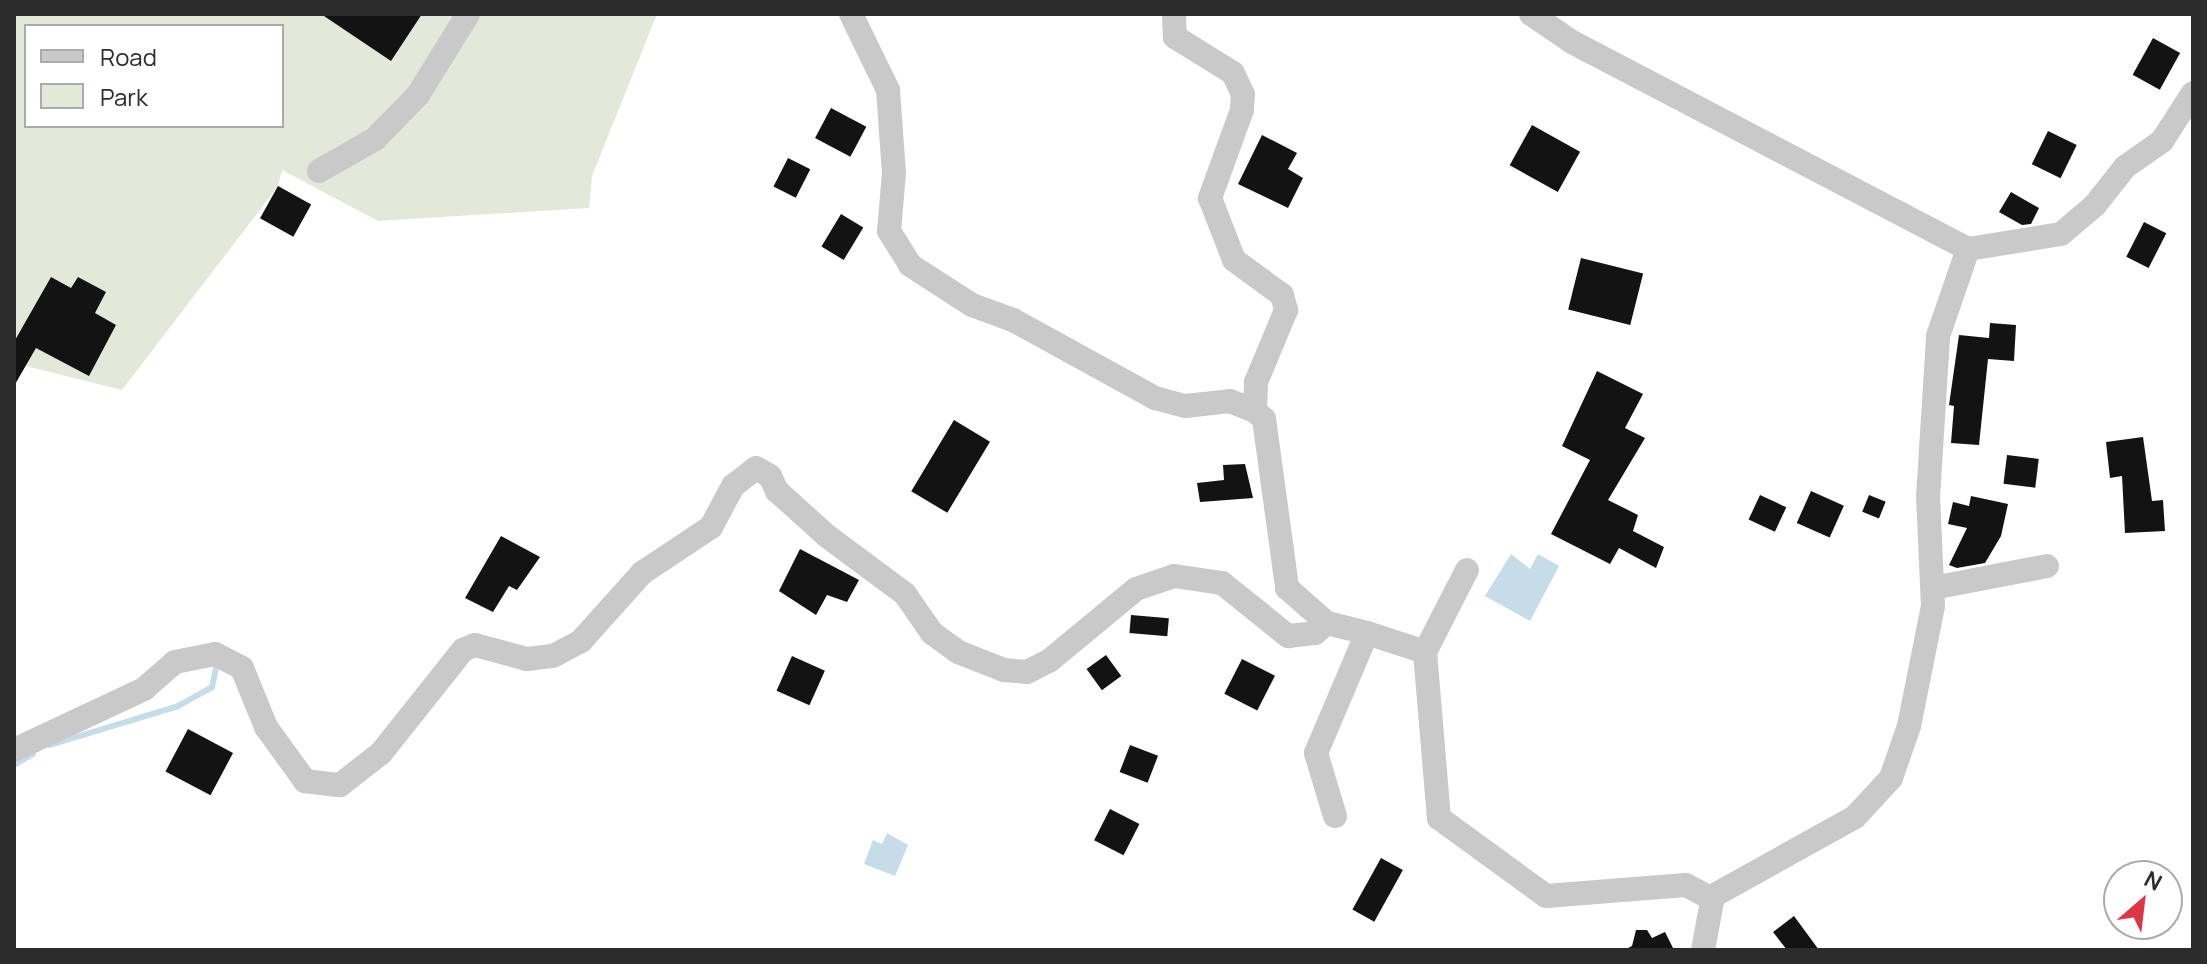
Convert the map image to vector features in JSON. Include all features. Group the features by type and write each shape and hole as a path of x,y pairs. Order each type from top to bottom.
{"street":[{"path":"319,171 375,139 418,95 468,14"},
{"path":"851,14 888,90 894,173 889,231 910,265 972,305 1013,320 1155,398 1185,406 1230,401 1255,411 1264,419 1287,588 1327,623 1425,652"},
{"path":"1174,14 1175,37 1233,73 1243,94 1242,110 1210,198 1234,260 1282,295 1286,310 1256,382 1255,411"},
{"path":"1531,14 1572,42 1968,249 2061,234 2095,205 2125,167 2162,141 2193,93"},
{"path":"1712,899 1756,877 1815,835 1855,817 1891,778 1909,726 1933,588 1928,497 1938,336 1968,249"},
{"path":"14,750 144,689 175,662 215,654 242,668 266,727 305,781 340,785 381,753 463,650 475,645 527,659 553,656 581,641 642,573 711,527 733,486 756,468 770,476 777,491 827,536 905,594 932,633 958,652 1004,670 1027,672 1049,661 1136,589 1174,576 1222,583 1288,636 1315,633 1327,623"},
{"path":"1933,588 2047,566"},
{"path":"1467,570 1425,652 1439,818 1546,896 1686,885 1712,899"},
{"path":"1335,816 1316,753 1367,633"},
{"path":"1703,950 1712,899"}],"green space":[{"path":"14,14 657,14 592,176 589,208 378,221 282,170 278,186 122,390 14,363"}],"water":[{"path":"1511,554 1530,569 1538,554 1559,566 1530,621 1485,596"},
{"path":"887,833 908,845 895,876 864,864 873,840 882,844"}],"building":[{"path":"321,14 422,14 391,61"},
{"path":"2153,38 2180,53 2160,90 2133,75"},
{"path":"831,108 866,127 850,157 815,138"},
{"path":"1532,125 1580,152 1558,192 1510,165"},
{"path":"2048,131 2077,145 2061,178 2032,164"},
{"path":"1262,135 1297,153 1288,169 1303,178 1288,208 1238,184"},
{"path":"788,158 810,169 796,198 773,187"},
{"path":"278,186 311,204 293,237 260,218"},
{"path":"2011,192 2039,208 2031,224 2022,225 1999,212"},
{"path":"841,214 863,227 844,260 821,247"},
{"path":"2144,222 2166,233 2149,268 2126,257"},
{"path":"1581,258 1643,273 1630,325 1568,309"},
{"path":"51,277 71,288 78,277 106,292 95,313 116,325 89,376 36,348 14,386 14,342"},
{"path":"1990,323 2016,325 2014,361 1988,359 1979,445 1951,443 1954,406 1949,405 1959,335 1989,338"},
{"path":"1597,371 1643,394 1625,428 1645,438 1608,500 1638,515 1633,531 1664,547 1656,568 1619,548 1610,564 1551,534 1590,460 1562,446"},
{"path":"954,420 990,442 947,513 911,491"},
{"path":"2143,437 2152,501 2163,500 2165,531 2125,533 2122,476 2110,478 2106,442"},
{"path":"2007,455 2039,459 2035,488 2003,484"},
{"path":"1245,464 1253,498 1200,502 1197,483 1224,480 1223,465"},
{"path":"1811,491 1844,506 1830,538 1797,523"},
{"path":"1760,495 1786,507 1775,532 1749,519"},
{"path":"1869,495 1886,502 1879,518 1862,512"},
{"path":"1971,496 2008,504 2001,536 1985,563 1957,568 1949,565 1967,528 1948,524 1953,502 1969,506"},
{"path":"501,536 540,557 517,590 509,586 493,612 465,598"},
{"path":"800,549 859,580 847,602 827,595 816,615 779,591"},
{"path":"1131,615 1169,618 1167,636 1129,633"},
{"path":"1106,655 1121,676 1102,690 1087,669"},
{"path":"792,656 825,671 809,705 777,691"},
{"path":"1242,659 1275,676 1257,711 1224,694"},
{"path":"188,729 233,753 210,795 165,771"},
{"path":"1130,745 1158,756 1148,783 1120,772"},
{"path":"1110,809 1139,824 1124,855 1094,840"},
{"path":"1381,858 1403,870 1374,922 1352,910"},
{"path":"1794,916 1819,950 1787,950 1773,932"},
{"path":"1636,930 1647,930 1652,938 1665,932 1674,950 1624,950 1632,946"}],"waterway":[{"path":"50,745 178,706 212,687 217,664"},
{"path":"14,765 33,754"}]}
